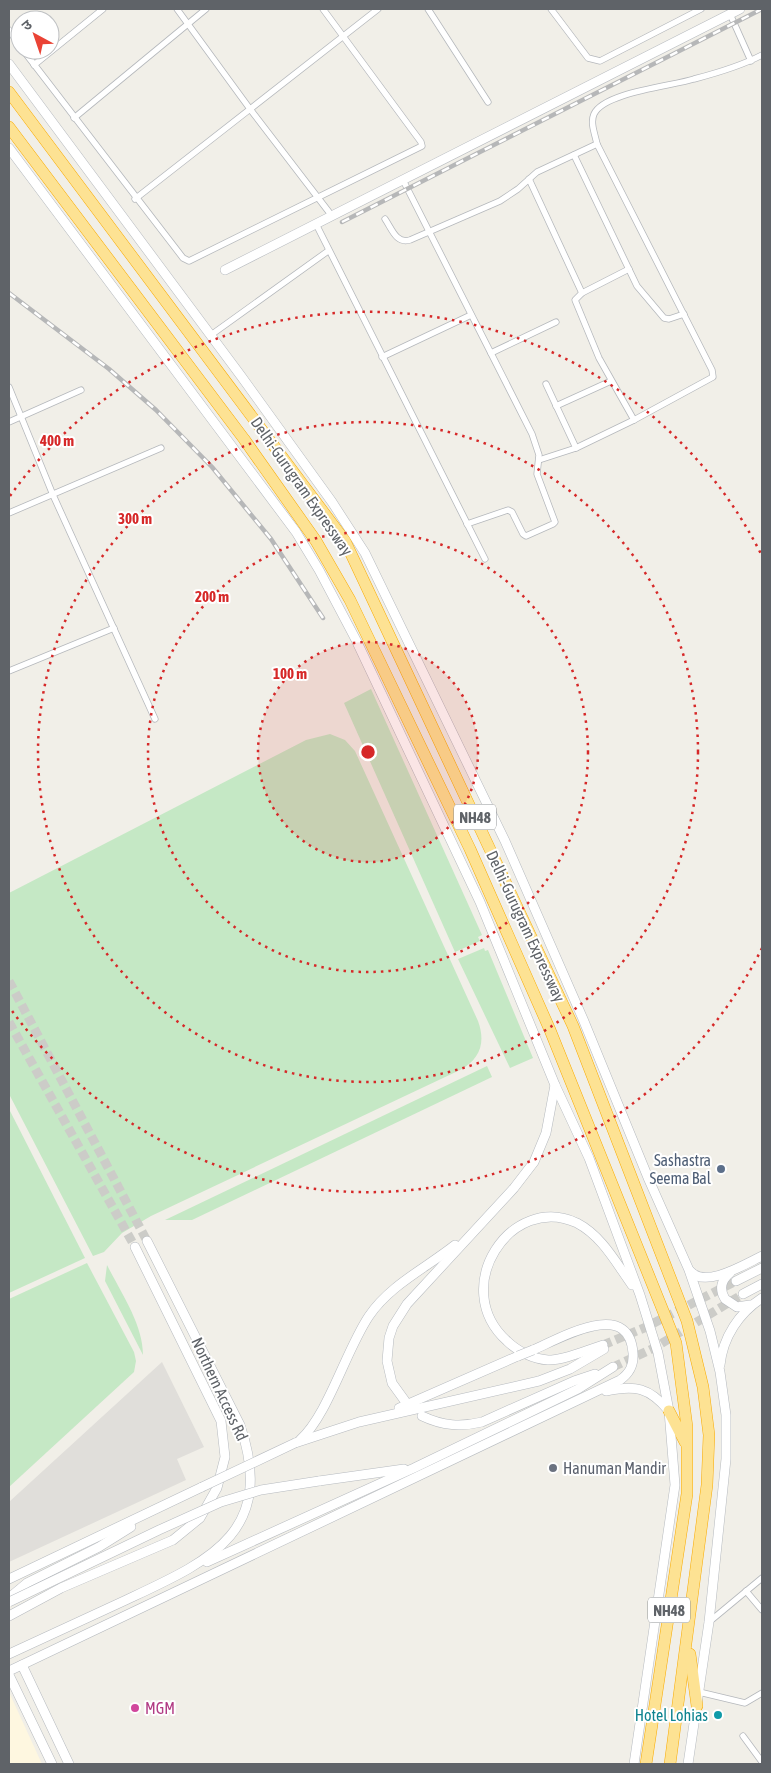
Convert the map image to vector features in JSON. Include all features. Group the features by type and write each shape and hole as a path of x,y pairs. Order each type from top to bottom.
{"highway":[{"name":"Delhi-Gurugram Expressway","path":"9,92 344,541 573,1026 687,1321 703,1386 709,1435 708,1485 688,1637"},
{"name":"Delhi-Gurugram Expressway","path":"9,127 244,438 316,541 350,600 470,849 550,1030 676,1343 688,1448"},
{"path":"669,1411 688,1448"},
{"name":"NH48","path":"646,1764 687,1494 688,1448"},
{"name":"NH48","path":"670,1764 688,1637"},
{"path":"688,1637 697,1706"}],"main road":[{"path":"225,270 740,9"},
{"path":"9,64 211,335 332,502 365,553 505,841 583,1019 649,1180 689,1270 710,1331 720,1372 726,1415 726,1459 709,1622 688,1764"},
{"path":"9,148 296,532 319,570 356,640 480,902 555,1085 589,1158 640,1295 658,1353 669,1411 675,1485 634,1764"},
{"path":"405,1400 392,1383 387,1361 389,1338 393,1326 407,1304 524,1175 541,1149 555,1085"},
{"path":"295,1443 314,1423 351,1347 375,1308 393,1290 461,1240 495,1209"},
{"path":"9,1579 152,1513 295,1443 373,1418 539,1381 570,1369 603,1347 564,1358 546,1360 532,1356 506,1341 490,1321 483,1296 486,1265 498,1246 518,1228 530,1222 553,1218 576,1223 601,1242 640,1295"},
{"name":"Northern Access Rd","path":"11,1653 188,1570 218,1549 236,1529 243,1516 249,1487 250,1459 233,1410 147,1241"},
{"name":"Northern Access Rd","path":"9,1616 61,1588 173,1540 200,1518 217,1488 225,1457 221,1421 135,1247"},
{"path":"689,1270 702,1279 734,1269 762,1256"},
{"path":"736,1281 762,1268"},
{"path":"734,1269 722,1282 721,1292 725,1299 737,1307 758,1300"},
{"path":"743,1294 762,1284"},
{"path":"720,1372 726,1340 738,1319 758,1300"},
{"path":"52,1764 9,1673 22,1665 620,1380 631,1368 633,1348 621,1330 610,1324 598,1324 373,1418"},
{"path":"188,1570 414,1468 578,1389 609,1369 574,1381 482,1422 471,1425 448,1425 422,1416"},
{"path":"582,1398 622,1388 638,1388 655,1396 669,1411"},
{"path":"9,1602 185,1517 222,1502 262,1490 414,1468"},
{"path":"9,1598 26,1583 100,1547 152,1513"},
{"path":"22,1665 70,1764"}],"street":[{"path":"34,65 103,9"},
{"path":"177,9 250,109 332,216"},
{"path":"74,118 206,9"},
{"path":"30,60 135,199 183,258 189,261 420,148 422,145 323,9"},
{"path":"135,199 378,9"},
{"path":"428,9 488,102"},
{"path":"551,9 588,58 600,61 701,9"},
{"path":"730,14 751,61"},
{"path":"539,460 576,448 634,420 713,376 712,370 684,314 597,144 593,121 594,113 604,104 635,92 692,80 751,61 762,55"},
{"path":"385,219 402,242 430,233 500,201 537,172 597,144"},
{"path":"574,155 637,286 664,318 669,319 684,314"},
{"path":"529,179 582,293"},
{"path":"403,180 532,434 539,460 538,474 554,520 553,524 524,536 508,510 467,524"},
{"path":"316,224 485,559"},
{"path":"211,335 328,251"},
{"path":"629,269 576,296 576,302 598,358 634,420"},
{"path":"382,357 472,315"},
{"path":"491,353 556,322"},
{"path":"556,406 610,381"},
{"path":"546,384 576,448"},
{"path":"9,387 53,495 155,719"},
{"path":"9,422 81,390"},
{"path":"9,513 162,448"},
{"path":"9,671 114,628"},
{"path":"709,1622 762,1578"},
{"path":"746,1592 762,1610"},
{"path":"699,1692 745,1703 762,1693"},
{"path":"743,1736 762,1762"}],"shaded area":[{"path":"162,1362 204,1447 177,1459 186,1480 9,1562 9,1502"},
{"path":"9,1692 42,1764 9,1764"}],"green space":[{"path":"371,689 482,935 478,937 480,941 455,952 344,703"},
{"path":"330,734 345,740 355,751 478,1021 481,1036 480,1050 467,1066 460,1070 151,1216 122,1233 104,1252 93,1256 9,1094 9,893 306,740"},
{"path":"484,948 485,951 488,950 533,1058 510,1068 458,959"},
{"path":"487,1066 492,1077 192,1220 165,1220"},
{"path":"9,1109 85,1258 9,1293"},
{"path":"87,1263 134,1352 136,1361 134,1372 9,1487 9,1299"},
{"path":"107,1265 135,1320 142,1343 143,1355 105,1281"}],"tunnel":[{"path":"9,981 147,1241"},
{"path":"9,1022 135,1247"},
{"path":"603,1345 644,1328 736,1281"},
{"path":"613,1367 654,1348 743,1294"}],"railway":[{"path":"342,222 762,9"},
{"path":"9,293 109,369 156,410 212,467 271,539 323,618"}],"place":[{"name":"Sashastra Seema Bal","path":"721,1169"},
{"name":"Hanuman Mandir","path":"553,1468"},
{"name":"MGM","path":"135,1708"},
{"name":"Hotel Lohias","path":"718,1715"}]}
